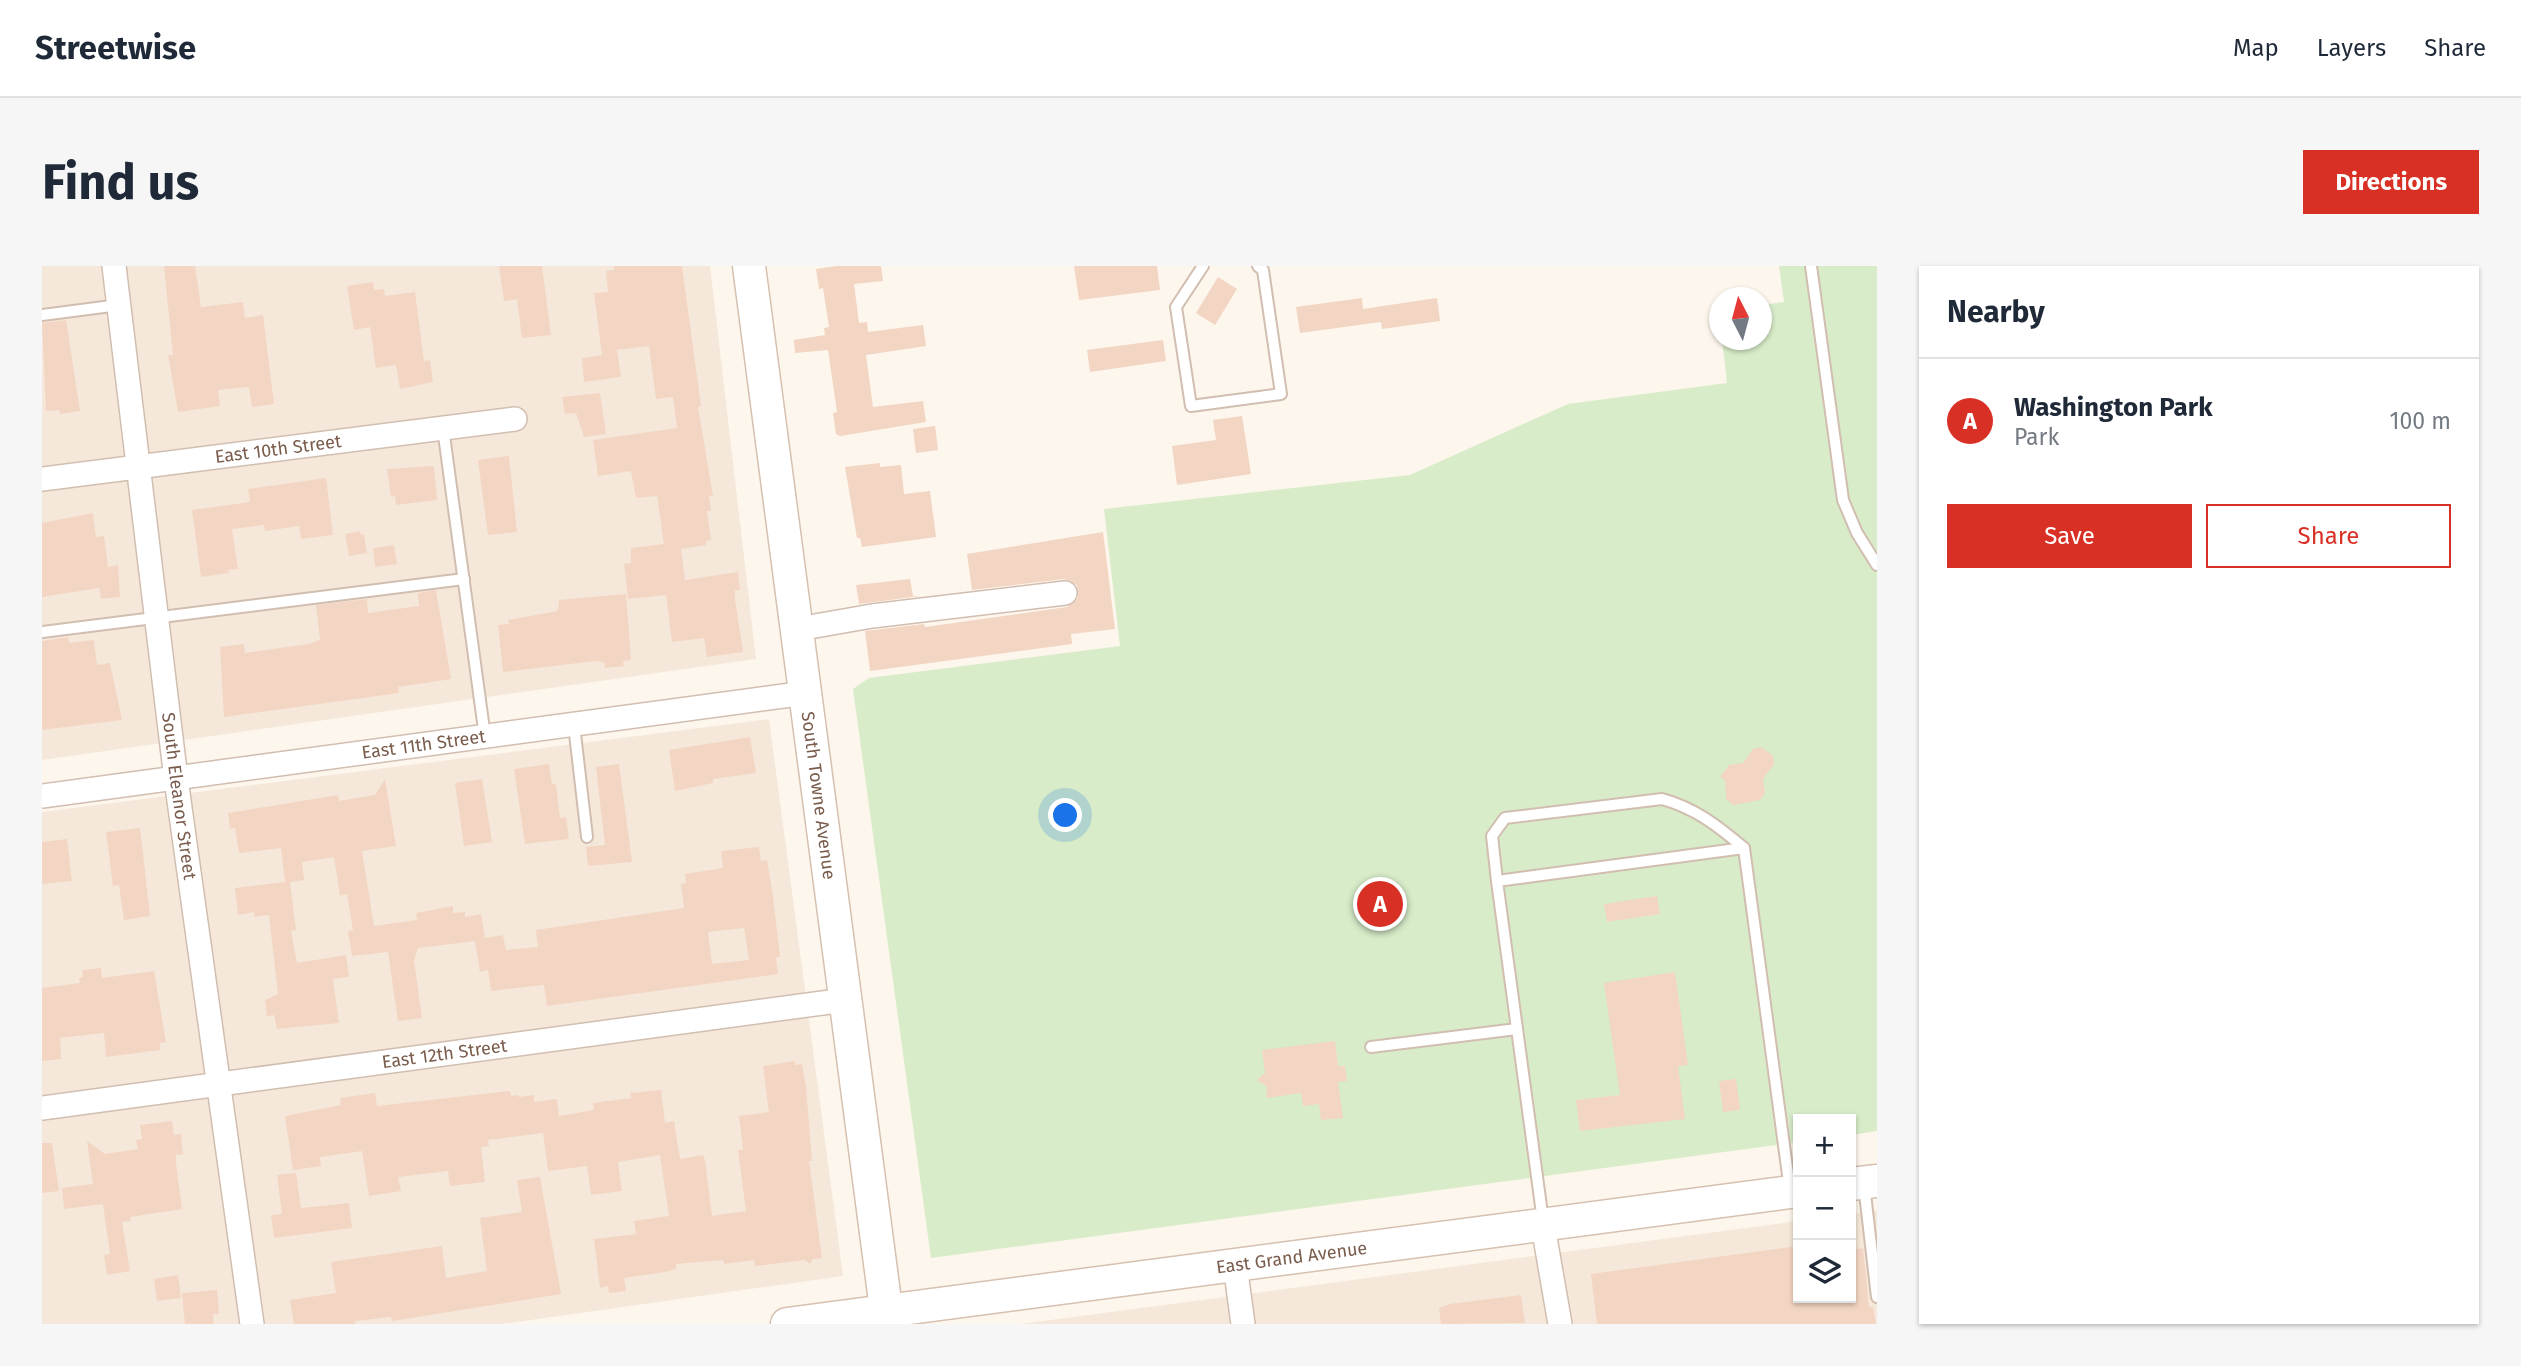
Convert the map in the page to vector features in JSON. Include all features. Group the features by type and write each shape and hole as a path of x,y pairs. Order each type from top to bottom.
{"street":[{"name":"South Eleanor Street","path":"114,266 176,779 252,1324"},
{"name":"South Towne Avenue","path":"752,266 887,1317"},
{"name":"East 10th Street","path":"42,479 515,419"},
{"path":"797,629 872,616 1065,593"},
{"name":"East 11th Street","path":"42,796 806,693"},
{"name":"East 12th Street","path":"42,1108 845,1000"},
{"name":"East Grand Avenue","path":"787,1324 887,1317 1235,1265 1793,1192"},
{"path":"1543,1226 1560,1324"},
{"path":"1235,1265 1242,1324"}],"lane":[{"path":"1203,266 1176,307 1191,406 1281,394 1263,270 1258,266"},
{"path":"1811,266 1843,500 1857,533 1877,565"},
{"path":"42,315 119,305"},
{"path":"443,428 485,737"},
{"path":"42,632 464,579"},
{"path":"574,725 587,837"},
{"path":"1543,1226 1492,836 1505,818 1662,799 1686,806 1714,822 1744,848 1793,1185"},
{"path":"1497,881 1744,848"},
{"path":"1371,1047 1517,1029"},
{"path":"1864,1183 1877,1297"}],"shaded area":[{"path":"42,266 710,266 756,659 42,760"},
{"path":"769,719 843,1276 502,1324 42,1324 42,812"},
{"path":"1877,1210 1877,1324 1020,1324 1793,1222 1793,1303 1856,1303 1856,1213"}],"green space":[{"path":"1779,266 1877,266 1877,1131 1856,1134 1856,1114 1793,1114 1793,1143 931,1258 853,689 869,678 1120,646 1104,509 1410,475 1568,404 1727,383 1723,350 1772,350 1772,304 1784,302"}],"building":[{"path":"164,266 195,266 201,307 243,302 245,318 263,315 274,404 252,407 249,387 218,390 220,406 178,412 168,355 173,355"},
{"path":"499,266 542,266 551,335 522,338 517,299 504,301"},
{"path":"614,266 682,266 701,406 698,407 713,496 709,496 711,511 707,511 711,540 706,541 706,545 681,549 685,580 738,572 740,590 735,590 735,599 743,652 707,657 704,638 672,642 666,595 628,599 624,564 631,563 631,548 664,544 657,496 636,498 631,471 598,476 593,440 677,428 673,397 656,399 649,346 617,350 621,377 584,382 582,358 602,355 594,293 608,292 606,271 614,270"},
{"path":"881,266 883,281 854,284 859,323 867,322 868,332 923,325 926,346 866,355 873,407 923,401 926,422 840,436 836,434 833,413 837,412 828,350 795,353 794,340 825,335 824,328 829,327 823,288 819,289 816,269"},
{"path":"1074,266 1157,266 1160,290 1079,300"},
{"path":"1218,277 1237,289 1215,325 1196,313"},
{"path":"373,282 374,290 384,289 385,296 415,292 424,361 430,360 433,382 400,389 396,365 376,368 370,327 354,330 347,286"},
{"path":"1362,298 1363,309 1437,298 1440,321 1382,329 1381,322 1300,333 1296,307"},
{"path":"66,320 80,411 60,414 59,410 46,411 42,323"},
{"path":"1163,340 1166,361 1090,372 1087,350"},
{"path":"600,393 606,434 584,437 576,413 565,414 562,397"},
{"path":"1242,416 1251,474 1177,485 1172,446 1216,440 1213,420"},
{"path":"935,426 938,450 916,453 913,429"},
{"path":"509,456 517,532 488,535 478,460"},
{"path":"880,463 880,467 901,465 904,494 930,491 936,537 862,547 860,538 857,538 845,467"},
{"path":"434,466 437,500 396,505 395,496 391,497 387,469"},
{"path":"326,478 333,535 301,539 299,526 265,531 264,525 232,529 238,569 201,577 192,510 250,502 248,489"},
{"path":"93,513 96,537 104,536 108,567 118,565 120,597 101,599 99,588 42,597 42,523"},
{"path":"360,531 361,535 364,534 367,553 349,556 345,534"},
{"path":"1103,532 1115,629 1071,634 1072,644 870,671 865,631 924,624 925,627 1067,607 1078,598 1077,585 1064,579 972,590 967,554"},
{"path":"394,545 397,564 375,567 373,548"},
{"path":"910,579 913,596 920,596 859,604 856,585"},
{"path":"436,590 451,679 398,687 399,693 224,717 220,647 244,644 245,653 308,644 320,640 316,605 367,599 368,613 419,606 418,593"},
{"path":"626,594 631,660 623,661 624,666 605,668 604,662 595,661 503,672 498,625 509,624 508,620 558,611 559,600"},
{"path":"68,637 69,643 94,640 97,665 110,663 122,720 42,730 42,641"},
{"path":"750,737 756,773 713,779 713,783 675,791 669,750"},
{"path":"1761,747 1773,756 1774,764 1763,779 1765,793 1760,800 1733,805 1726,799 1725,780 1720,777 1729,765 1743,763 1753,749"},
{"path":"549,764 552,784 556,784 560,818 566,817 569,839 525,844 514,769"},
{"path":"619,764 632,862 588,866 586,847 605,845 596,767"},
{"path":"385,779 396,846 362,851 374,926 417,920 416,913 453,906 453,913 465,912 465,917 481,914 485,938 503,935 506,950 538,947 536,930 684,908 681,884 686,883 685,874 723,868 721,851 759,847 761,861 767,860 773,896 780,957 776,957 778,974 547,1006 544,985 491,991 488,970 480,972 475,941 418,948 414,961 422,1018 398,1021 388,952 352,956 348,931 353,930 347,894 340,896 334,857 302,862 304,880 290,882 296,930 291,931 297,963 346,955 349,977 333,979 339,1023 277,1029 274,1015 267,1016 265,1000 278,994 269,915 254,917 254,912 238,915 235,888 285,882 281,848 239,853 235,828 230,829 228,813 338,795 339,801 375,795","holes":["744,928 749,960 712,964 708,932"]},
{"path":"482,779 492,842 464,846 455,783"},
{"path":"140,828 150,916 124,920 119,885 113,886 106,832"},
{"path":"67,839 72,881 42,884 42,842"},
{"path":"1657,896 1660,914 1607,922 1604,904"},
{"path":"101,968 102,978 154,971 166,1042 160,1043 160,1050 106,1057 104,1033 60,1038 61,1059 42,1061 42,988 80,983 82,970"},
{"path":"1675,972 1688,1065 1678,1066 1685,1119 1580,1131 1576,1100 1620,1095 1604,983"},
{"path":"1335,1041 1338,1066 1345,1066 1347,1081 1338,1082 1343,1118 1321,1120 1319,1104 1303,1106 1301,1093 1267,1098 1266,1086 1257,1080 1265,1073 1262,1050"},
{"path":"795,1061 795,1065 802,1064 806,1087 812,1161 809,1161 822,1258 813,1259 810,1264 805,1260 755,1266 754,1260 724,1264 723,1260 676,1264 676,1269 665,1272 624,1278 626,1291 609,1293 608,1286 600,1288 594,1239 636,1234 634,1221 669,1216 660,1155 618,1162 622,1191 591,1195 587,1166 548,1171 543,1133 488,1140 489,1146 481,1147 485,1182 450,1186 448,1171 398,1177 401,1191 369,1196 362,1151 320,1157 321,1166 293,1170 285,1116 341,1105 340,1098 375,1093 377,1106 510,1091 511,1096 534,1095 534,1102 557,1099 559,1116 594,1110 593,1103 631,1098 630,1093 661,1090 665,1123 674,1121 680,1159 703,1155 712,1216 746,1211 738,1150 743,1150 739,1116 769,1112 763,1066"},
{"path":"1736,1079 1740,1110 1723,1112 1719,1081"},
{"path":"172,1121 174,1135 181,1134 183,1154 176,1155 176,1163 182,1209 130,1217 131,1221 122,1222 130,1271 107,1275 104,1255 110,1254 103,1204 64,1209 62,1188 93,1184 87,1141 105,1154 138,1149 136,1140 142,1139 140,1125"},
{"path":"42,1143 52,1143 59,1191 42,1193"},
{"path":"296,1173 301,1208 349,1203 352,1228 274,1238 271,1215 282,1214 277,1175"},
{"path":"540,1177 561,1294 392,1321 391,1317 355,1321 355,1324 294,1324 290,1300 336,1293 331,1262 442,1246 446,1278 487,1271 480,1218 522,1212 517,1180"},
{"path":"1793,1247 1793,1303 1856,1303 1856,1249 1863,1248 1869,1307 1873,1307 1876,1324 1597,1324 1591,1274"},
{"path":"178,1275 181,1298 157,1301 154,1279"},
{"path":"217,1290 219,1314 213,1314 214,1324 185,1324 182,1293"},
{"path":"1521,1295 1525,1323 1441,1324 1439,1308 1450,1304"}],"place":[{"name":"Washington Park","path":"1380,904"}]}
